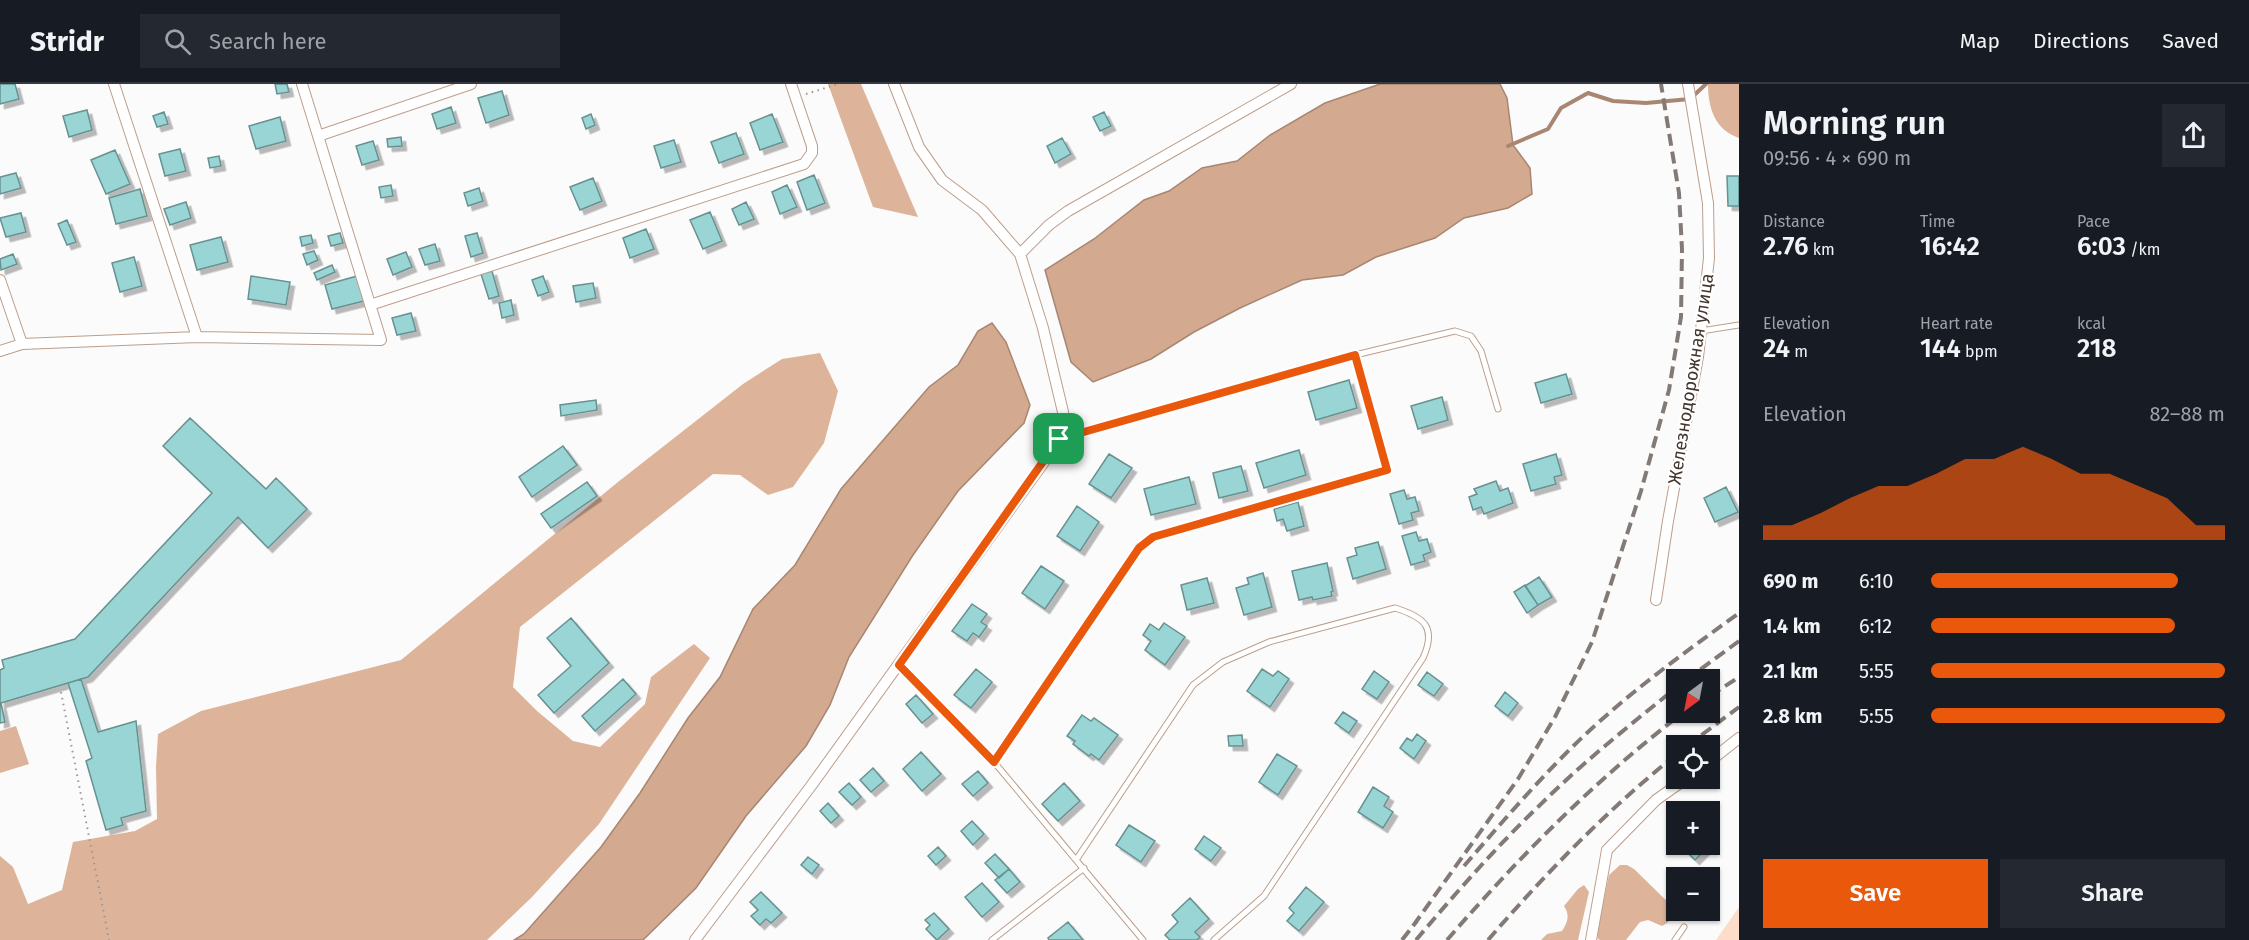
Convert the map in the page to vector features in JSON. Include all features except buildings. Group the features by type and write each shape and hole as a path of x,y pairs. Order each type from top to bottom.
{"street":[{"path":"114,84 197,337"},
{"path":"0,351 22,344 197,337 381,339 302,84"},
{"path":"318,136 471,84"},
{"path":"370,305 804,165 812,153 812,146 791,84"},
{"path":"695,940 899,665 1059,439 1063,425 1063,412 1044,328 1020,254 982,210 942,180 919,147 894,84"},
{"path":"1020,254 1049,225 1068,211 1291,84"},
{"name":"Железнодорожная улица","path":"1656,600 1691,398 1709,258 1708,203 1689,86"},
{"path":"0,280 22,344"},
{"path":"1720,753 1739,738"},
{"path":"1591,940 1607,850 1656,800 1672,789"}],"lane":[{"path":"1701,331 1739,326"},
{"path":"1059,439 1355,355 1455,331 1471,336 1481,351 1497,409"},
{"path":"994,762 1139,548 1153,537 1387,470 1355,355"},
{"path":"1076,860 1193,685 1223,662 1269,642 1395,608 1413,614 1423,621 1428,632 1429,644 1423,658 1264,897 1214,940"},
{"path":"899,665 994,762 1143,940"},
{"path":"992,940 1084,868"},
{"path":"1675,940 1684,927"}],"path":[{"path":"795,97 838,84"},
{"path":"62,692 110,940"}],"shaded area":[{"path":"828,84 861,84 918,217 873,207"},
{"path":"1380,84 1500,84 1507,98 1513,145 1530,168 1532,194 1508,208 1464,218 1435,238 1376,257 1343,275 1302,280 1194,332 1151,359 1093,382 1071,362 1045,270 1094,239 1144,200 1169,191 1202,168 1237,161 1270,135 1325,103"},
{"path":"1708,84 1739,84 1739,138 1724,130 1714,117 1709,101"},
{"path":"992,323 1006,342 1030,405 1024,423 958,491 913,555 849,657 830,705 806,746 746,816 696,888 643,940 514,940 524,934 601,847 640,793 688,718 720,677 753,609 795,565 841,489 929,387 958,365 978,331"},
{"path":"820,353 838,391 824,443 793,487 768,495 740,475 713,474 520,627 513,687 573,741 600,747 645,704 651,677 694,644 710,658 599,824 532,897 487,940 0,940 0,856 13,867 28,904 62,890 73,842 135,831 157,819 158,734 201,711 401,660 618,482 743,384 782,359"},
{"path":"16,726 29,764 0,773 0,731"},
{"path":"1620,865 1627,865 1634,869 1666,900 1666,921 1669,921 1662,926 1648,920 1640,922 1626,940 1598,939 1597,932 1609,875"},
{"path":"1584,885 1589,892 1578,940 1541,940 1547,934 1562,931 1568,918 1564,906"},
{"path":"1739,907 1739,940 1716,940"}],"waterway":[{"path":"1508,146 1548,129 1561,108 1588,93 1613,101 1646,103 1690,99 1706,84"}],"railway":[{"path":"1413,926 1518,779 1555,717 1592,642 1641,491 1669,390 1681,317 1682,249 1679,193 1661,84"},
{"path":"1464,866 1540,780 1588,732 1643,685 1739,613"},
{"path":"1701,669 1739,641"},
{"path":"1720,689 1739,677"},
{"path":"1416,940 1460,888 1555,790 1666,696"},
{"path":"1702,735 1739,707"},
{"path":"1447,940 1559,820 1620,764 1670,723"},
{"path":"1488,940 1578,842 1666,763"},
{"path":"1402,940 1417,921"}],"route":[{"path":"1355,355 1387,470 1153,537 1139,548 994,762 899,665 1059,439 1355,355"}]}
